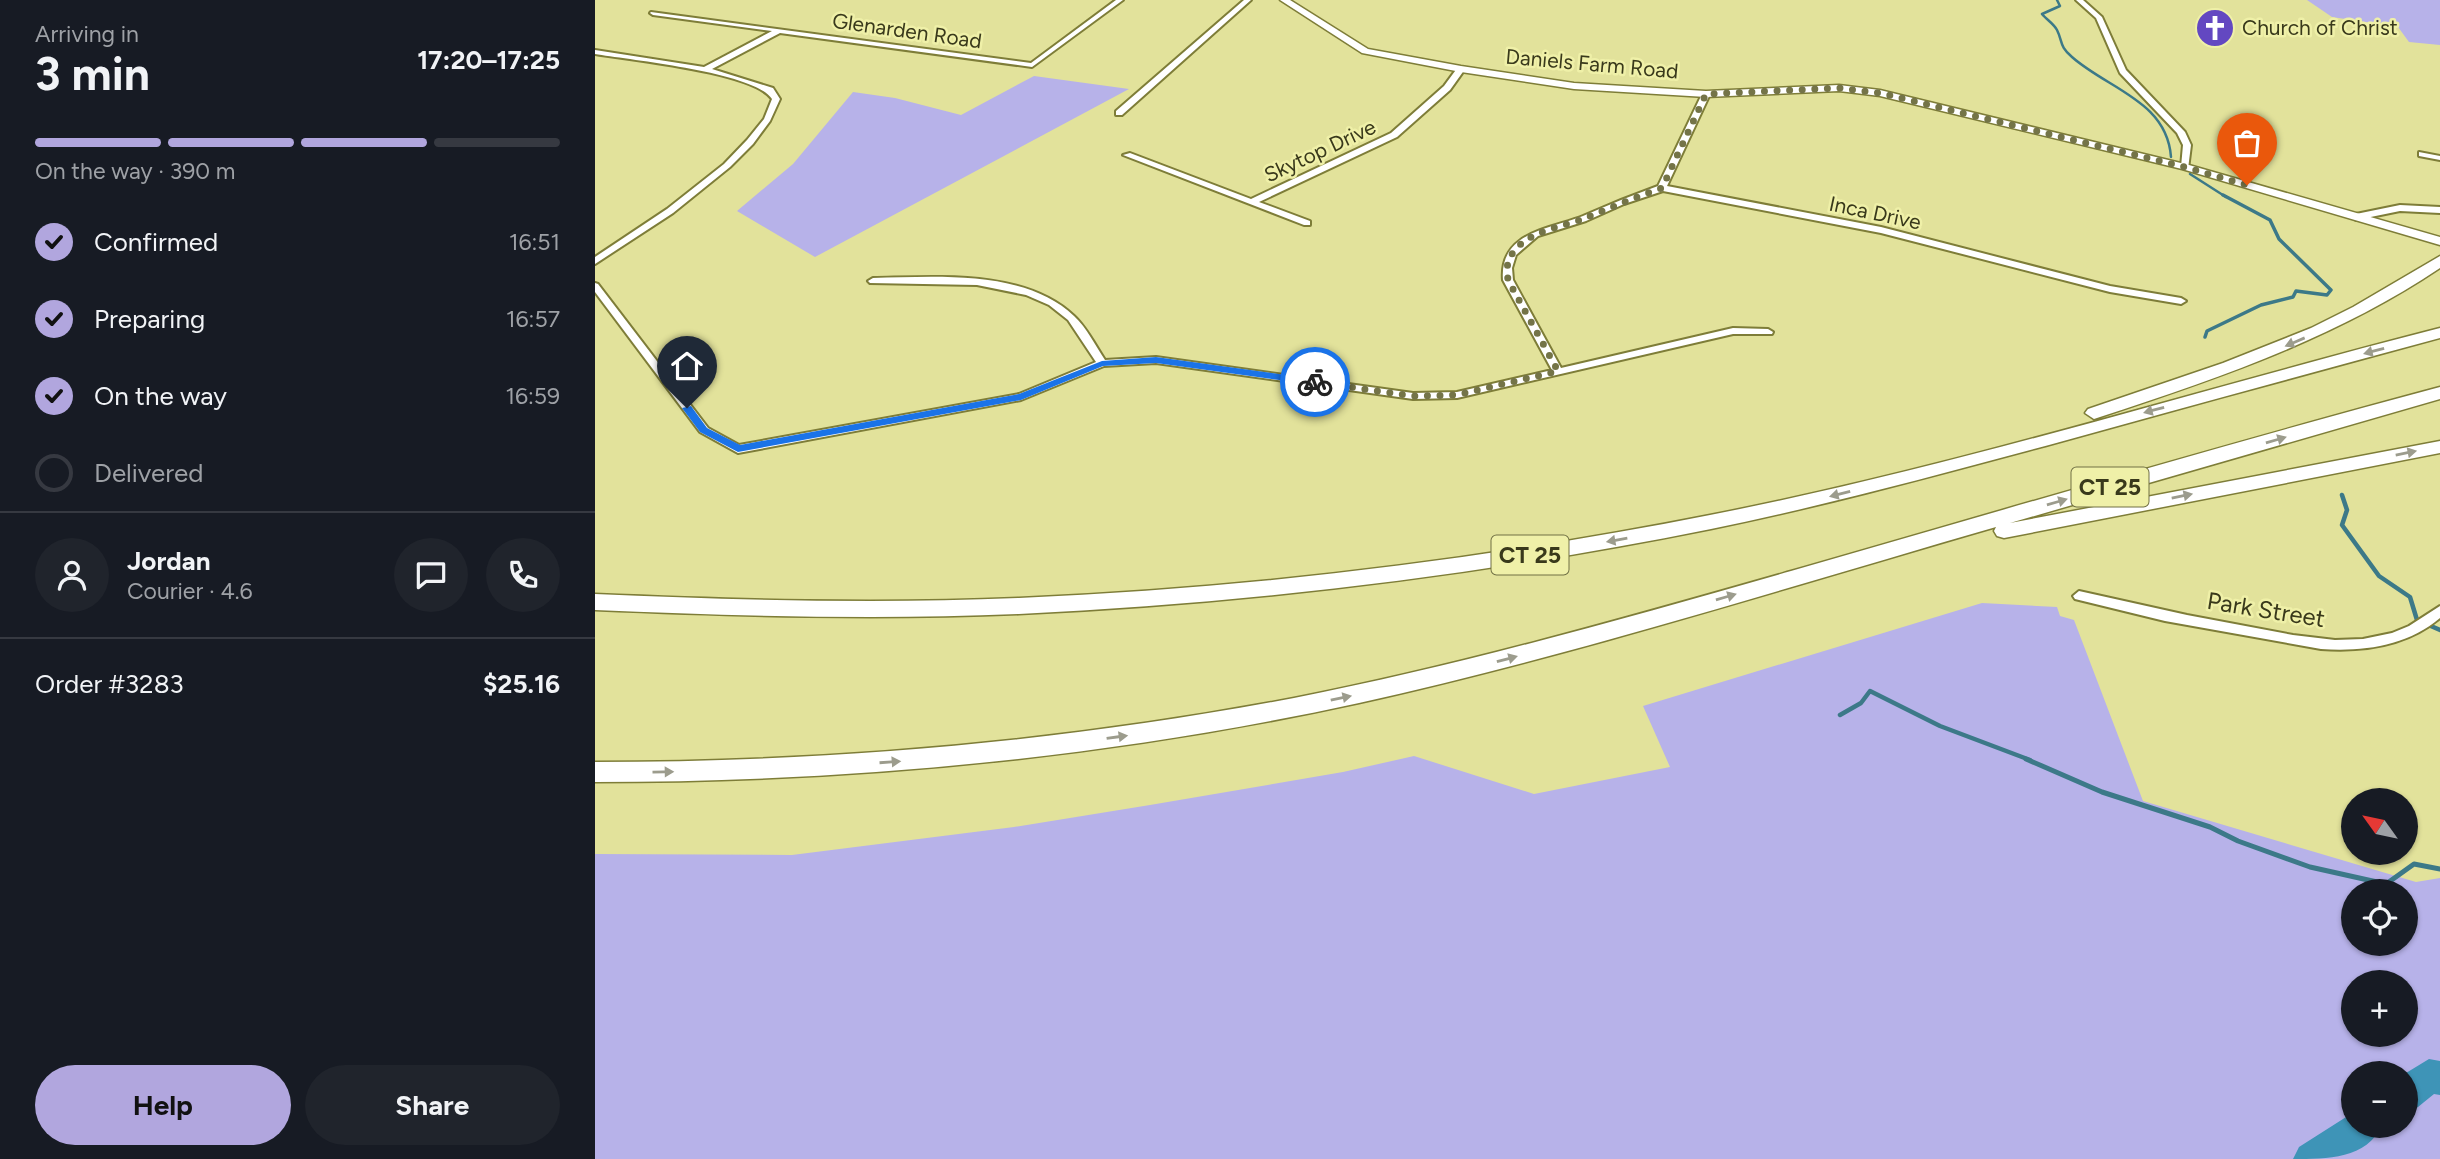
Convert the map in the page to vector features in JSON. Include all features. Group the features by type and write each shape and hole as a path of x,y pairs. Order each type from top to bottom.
{"highway":[{"path":"1878,484 2289,344 2369,307 2440,261"},
{"name":"CT 25","path":"595,602 765,608 906,608 1115,600 1271,587 1444,567 1614,541 1763,511 1878,484 2440,333"},
{"name":"CT 25","path":"595,772 718,771 892,762 1008,751 1189,726 1304,705 1537,651 2440,393"},
{"path":"1780,581 2041,523 2440,447"}],"main road":[{"name":"Daniels Farm Road","path":"1283,0 1366,51 1574,86 1706,94 1839,88 1880,93 2185,167 2440,241"}],"street":[{"path":"1032,65 1120,0"},
{"path":"1119,113 1248,0"},
{"path":"2079,0 2099,17 2123,71 2181,132 2187,145 2185,167"},
{"name":"Glenarden Road","path":"653,13 1032,65"},
{"path":"706,69 778,31"},
{"path":"595,52 706,69 741,78 770,90 776,99 773,111 749,145 682,202 595,261"},
{"name":"Skytop Drive","path":"1252,202 1394,135 1447,88 1461,69"},
{"path":"1558,371 1508,280 1507,268 1511,254 1535,234 1583,219 1662,188 1706,94"},
{"path":"2422,154 2440,158"},
{"path":"1127,155 1307,223"},
{"name":"Inca Drive","path":"1662,188 1881,230 2110,289 2181,300"},
{"path":"2356,217 2400,208 2440,210"},
{"path":"873,281 978,283 1027,292 1052,303 1071,318 1102,363"},
{"path":"595,286 704,430 738,449 1021,397 1102,363 1156,360 1413,396 1457,395 1733,331 1768,332"},
{"name":"Park Street","path":"2079,596 2179,619 2288,639 2333,643 2362,644 2403,635 2426,624 2440,611"}],"shaded area":[{"path":"2307,0 2440,0 2440,45 2409,42 2398,27 2332,17"},
{"path":"1034,76 1129,89 815,257 737,211 793,164 853,92 895,98 961,115"},
{"path":"1982,603 2057,607 2060,616 2074,620 2143,801 2341,860 2341,865 2359,865 2406,879 2341,879 2341,956 2418,956 2418,882 2440,878 2440,1159 595,1159 595,854 792,855 1014,827 1343,772 1414,756 1534,794 1670,767 1643,706"}],"waterway":[{"path":"2057,0 2060,6 2042,14 2056,28 2065,50 2086,68 2147,109 2159,122 2167,138 2171,157"},
{"path":"2190,174 2226,197"},
{"path":"2205,337 2207,331 2261,305 2293,297 2296,291 2327,295 2331,290 2279,239 2270,220 2223,195"},
{"path":"2342,495 2347,510 2342,525 2379,576 2410,597 2417,620 2440,630"},
{"path":"1840,715 1861,703 1870,691 1940,726 2030,760"},
{"path":"2026,759 2102,792 2210,827 2238,841 2310,867 2386,884 2414,864 2440,869"},
{"path":"2418,1085 2429,1076 2440,1078"},
{"path":"2311,1159 2344,1138"}],"way so far":[{"path":"1315,382 1413,396 1457,395 1558,371 1508,280 1507,268 1511,254 1535,234 1583,219 1662,188 1706,94 1839,88 1880,93 2185,167 2247,185"}],"place":[{"name":"Church of Christ","path":"2215,28"}],"route":[{"path":"687,408 704,430 738,449 778,444 1021,397 1102,363 1156,360 1315,382"}]}
